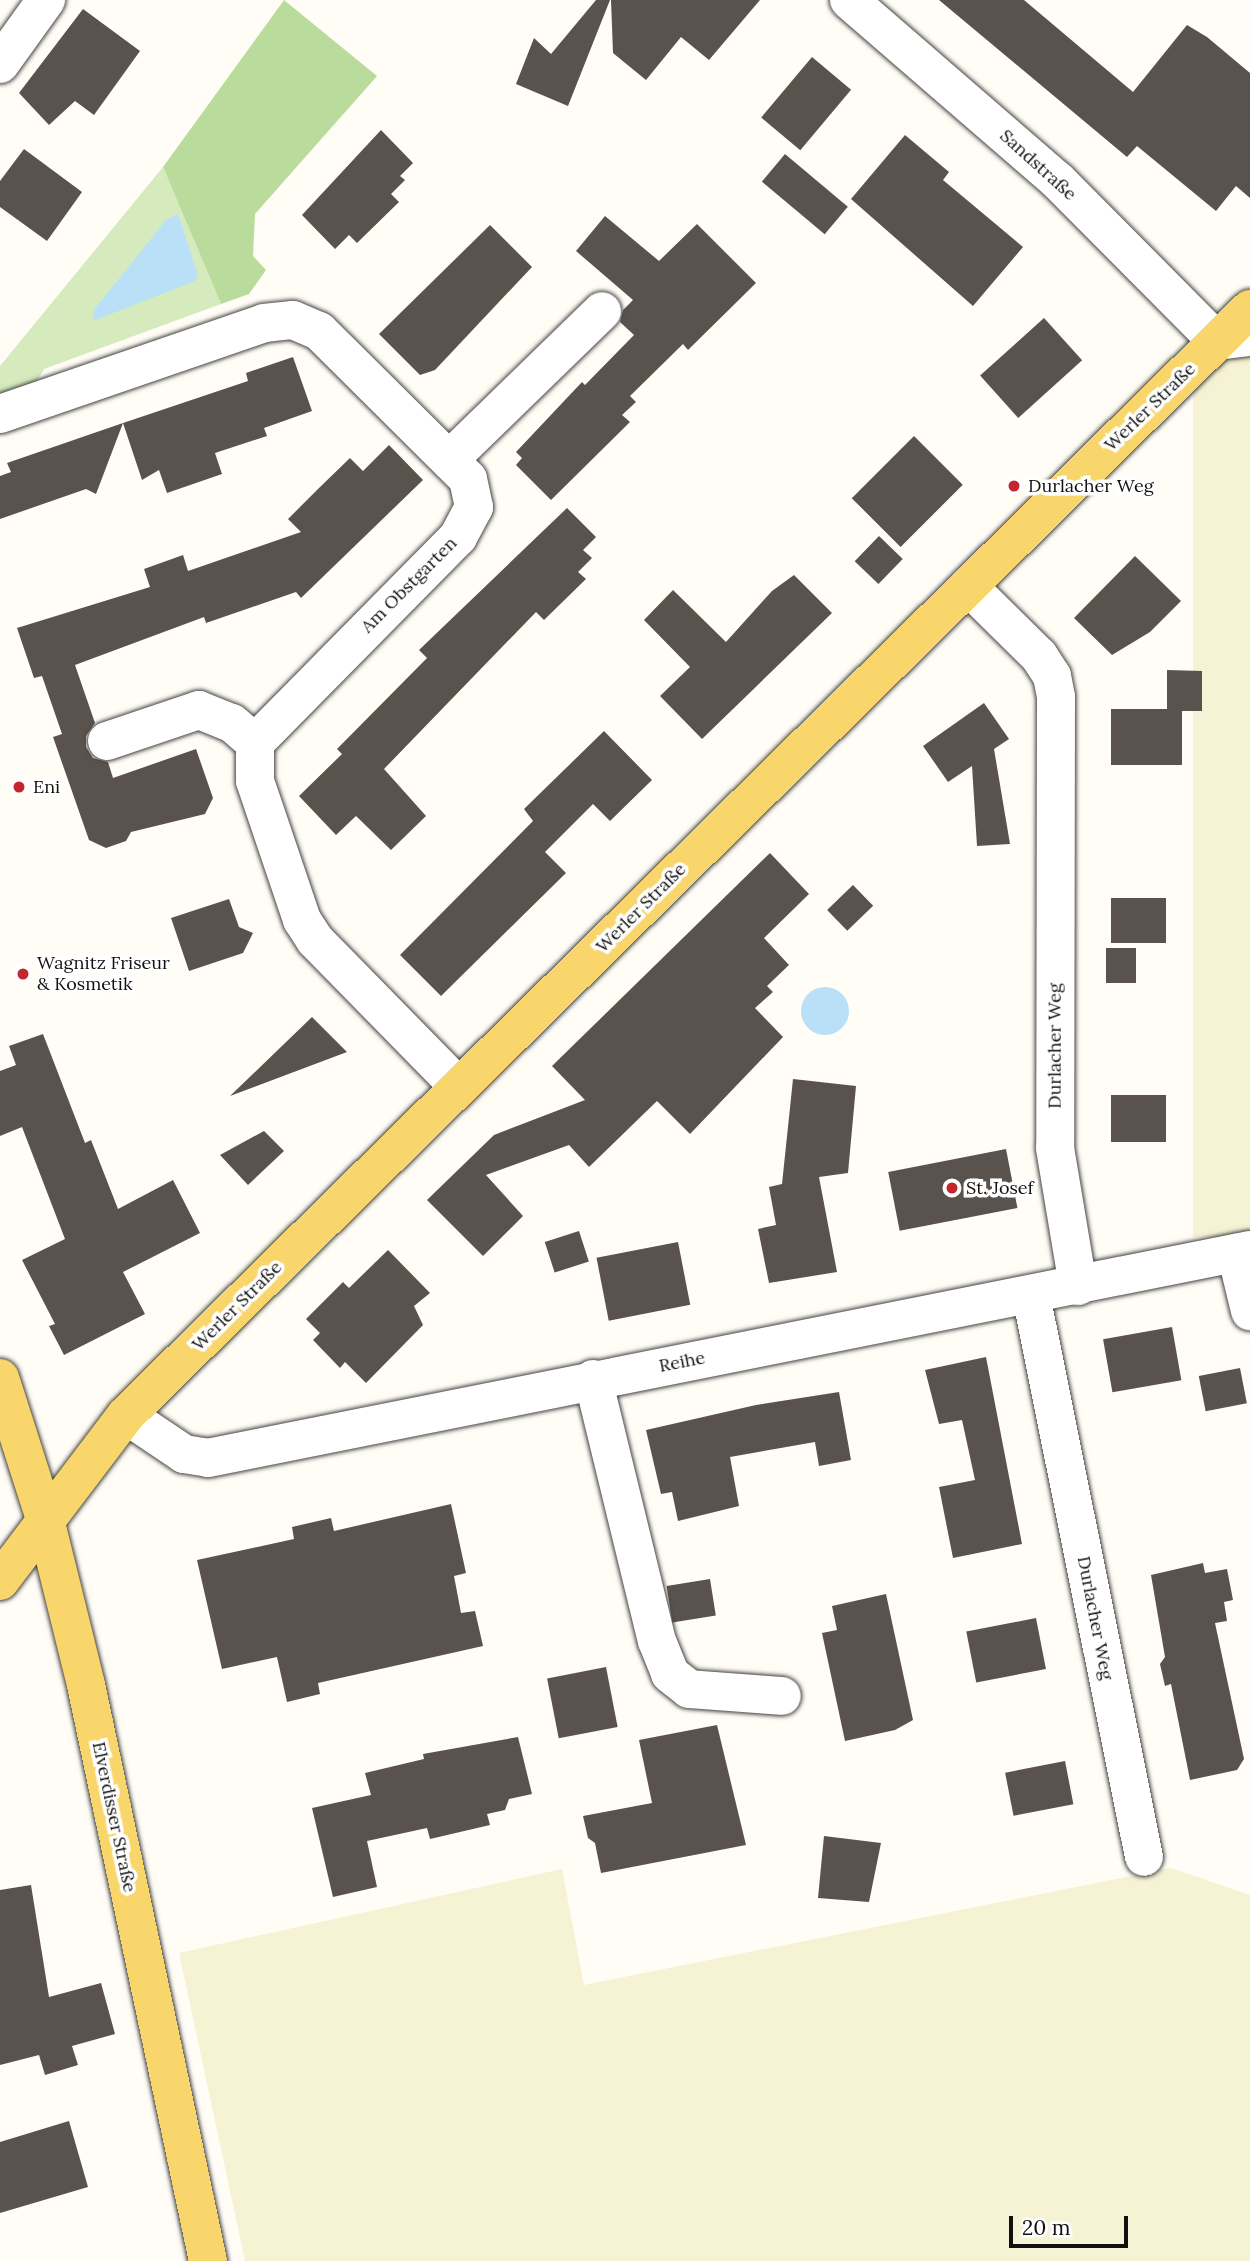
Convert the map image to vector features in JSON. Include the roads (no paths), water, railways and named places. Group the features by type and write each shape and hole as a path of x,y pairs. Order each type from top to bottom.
{"main road":[{"name":"Werler Straße","path":"0,1581 126,1415 968,586 1234,339 1250,309"},
{"name":"Elverdisser Straße","path":"0,1378 45,1519 86,1685 208,2261"}],"street":[{"path":"0,64 46,0"},
{"name":"Sandstraße","path":"849,0 1057,180 1234,339"},
{"path":"450,459 602,311"},
{"name":"Am Obstgarten","path":"0,414 264,323 293,320 319,331 468,479 474,507 458,537 255,743"},
{"name":"Durlacher Weg","path":"968,586 1039,656 1052,676 1056,697 1055,1148 1078,1286"},
{"path":"107,741 199,710 232,723 255,743 255,781 302,920 315,940 459,1087"},
{"path":"1243,1252 1250,1311"},
{"name":"Reihe","path":"126,1415 184,1454 208,1458 593,1379 1243,1252"},
{"name":"Durlacher Weg","path":"1031,1295 1144,1857"},
{"path":"593,1379 657,1641 670,1674 690,1689 782,1696"}],"water":[{"path":"178,214 198,275 195,281 93,321 93,311 166,220"},
{"path":"825,987 842,994 849,1011 842,1028 825,1035 808,1028 801,1011 808,994"}],"place":[{"name":"Durlacher Weg","path":"1014,486"},
{"name":"Eni","path":"19,787"},
{"name":"Wagnitz Friseur & Kosmetik","path":"23,974"},
{"name":"St. Josef","path":"952,1188"}]}
